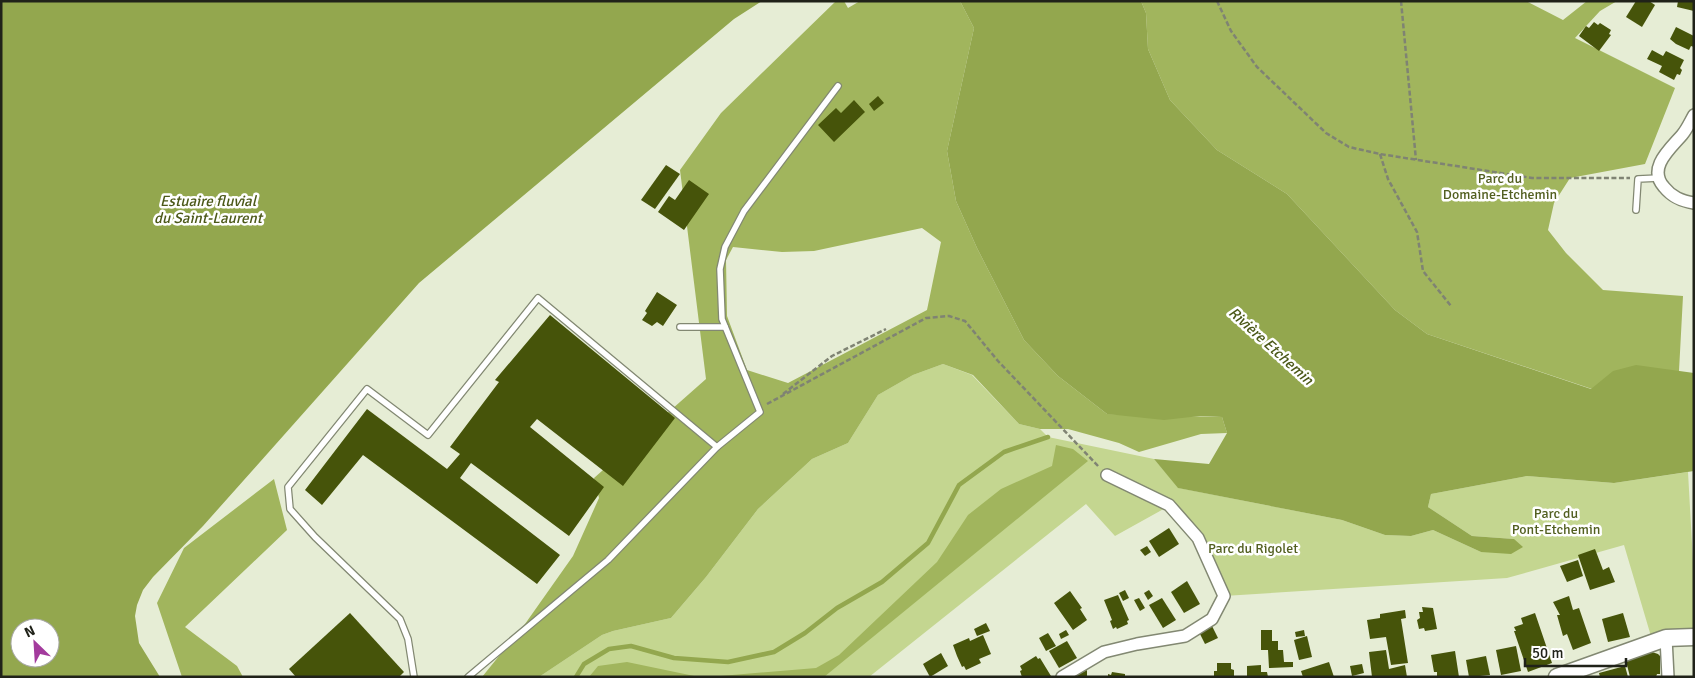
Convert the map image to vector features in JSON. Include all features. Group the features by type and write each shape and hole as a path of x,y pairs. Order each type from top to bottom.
{"street":[{"path":"1694,115 1683,134 1661,161 1658,178 1672,196 1694,203"},
{"path":"1062,677 1104,652 1185,636 1212,619 1224,596 1198,538 1169,506 1107,475"},
{"path":"1557,677 1666,638 1694,637"},
{"path":"1666,638 1668,677"}],"lane":[{"path":"468,677 608,560 717,447 759,411 722,319 720,269 725,247 744,211 838,86"},
{"path":"1636,210 1638,179 1658,178"},
{"path":"414,677 408,639 400,619 315,538 290,509 288,487 367,389 428,435 538,298 717,447"},
{"path":"680,327 725,326"}],"path":[{"path":"1217,1 1231,31 1257,67 1326,134 1349,147 1380,154 1532,178 1621,178"},
{"path":"1401,1 1416,160"},
{"path":"1380,154 1388,179 1417,232 1423,270 1451,306"},
{"path":"775,400 926,318 949,316 965,321 998,362 1094,462"},
{"path":"759,411 832,356 886,329"}],"green space":[{"path":"836,1 844,1 848,8 860,1 960,1 974,28 947,151 956,201 977,248 1024,340 1058,376 1107,414 1222,417 1227,433 1201,434 1139,452 1119,443 1068,429 1040,429 1019,424 973,375 943,364 913,375 878,395 848,443 812,459 758,509 706,577 671,618 602,635 539,677 482,677 525,624 573,556 599,498 594,478 706,379 680,170 721,113","holes":["922,228 941,242 927,310 788,383 747,370 727,316 726,260 733,247 782,252 814,251"]},
{"name":"Parc du Domaine-Etchemin","path":"1141,1 1526,1 1563,20 1587,1 1617,1 1600,11 1575,38 1675,88 1645,164 1570,178 1554,203 1548,230 1566,253 1603,290 1683,296 1679,371 1592,389 1427,334 1395,310 1287,194 1217,150 1170,100 1148,49 1146,13"},
{"path":"943,364 972,375 1019,424 1040,429 1048,437 1154,459 1179,488 1342,520 1385,535 1411,536 1433,530 1481,552 1514,539 1472,536 1428,507 1431,494 1527,476 1614,483 1688,472 1694,580 1694,637 1653,643 1624,545 1507,578 1224,596 1198,538 1169,506 1115,536 1086,504 869,677 539,677 602,635 671,618 706,577 758,509 812,459 848,443 878,395 913,375"},
{"path":"1056,445 1073,449 1088,461 824,677 709,677 816,668 839,655 937,562 968,515 1001,489 1052,466"},
{"path":"274,479 287,530 185,627 237,666 243,677 182,677 157,603 184,548"},
{"path":"627,662 699,677 589,677 598,666"}],"water":[{"name":"Estuaire fluvial du Saint-Laurent","path":"1,1 762,1 734,19 419,283 203,526 153,577 143,590 135,616 139,643 160,677 1,677"},
{"name":"Rivière Etchemin","path":"960,1 1141,1 1146,13 1148,49 1170,100 1217,150 1287,194 1395,310 1427,334 1591,389 1613,371 1636,365 1694,373 1694,471 1614,483 1527,476 1431,494 1428,507 1472,536 1514,539 1523,547 1511,554 1481,552 1433,530 1411,536 1385,535 1342,520 1178,488 1154,459 1209,464 1227,433 1222,417 1200,416 1164,420 1107,414 1058,376 1024,340 977,248 956,201 947,151 974,28"}],"building":[{"path":"1636,1 1649,1 1655,5 1642,27 1626,17"},
{"path":"1678,1 1694,1 1694,11 1677,7"},
{"path":"1594,22 1598,25 1600,23 1611,30 1609,34 1611,35 1599,51 1579,36 1586,26 1589,28"},
{"path":"1676,27 1694,36 1694,47 1691,46 1689,50 1670,39"},
{"path":"1652,50 1663,56 1666,51 1684,60 1680,68 1682,70 1680,75 1677,74 1674,80 1659,72 1662,66 1647,59"},
{"path":"878,96 884,103 874,111 869,104"},
{"path":"854,100 865,112 834,142 818,125 836,108 841,113"},
{"path":"666,165 680,174 655,209 641,200"},
{"path":"689,180 709,194 684,230 658,212 669,196 675,200"},
{"path":"657,292 677,305 663,326 657,322 652,326 642,320 647,313 645,311"},
{"path":"550,315 675,418 623,486 537,419 530,427 604,487 569,536 471,463 460,478 560,555 537,584 363,455 322,505 305,490 367,409 447,469 460,454 450,447 499,382 495,380"},
{"path":"1169,528 1179,544 1159,557 1149,541"},
{"path":"1147,546 1151,552 1145,556 1140,550"},
{"path":"1595,549 1603,570 1609,567 1615,582 1590,590 1578,555"},
{"path":"1578,560 1583,576 1567,582 1560,566"},
{"path":"1187,581 1200,604 1184,613 1171,592"},
{"path":"1125,590 1129,598 1123,601 1119,593"},
{"path":"1149,590 1153,596 1148,600 1144,593"},
{"path":"1070,591 1082,608 1080,609 1087,620 1073,630 1054,603"},
{"path":"1118,595 1129,620 1127,621 1128,624 1113,629 1110,621 1112,620 1104,600"},
{"path":"1569,596 1573,610 1579,608 1591,643 1573,650 1567,634 1563,636 1557,615 1560,615 1553,602"},
{"path":"1139,598 1145,608 1140,611 1134,600"},
{"path":"1162,598 1176,620 1163,628 1149,605"},
{"path":"1422,607 1433,608 1437,629 1425,631 1424,628 1419,629 1417,620 1420,618 1419,612 1423,612"},
{"path":"1405,610 1406,618 1401,619 1408,663 1391,665 1386,637 1370,639 1367,620 1380,618 1380,614"},
{"path":"350,613 404,672 399,677 296,677 289,669"},
{"path":"1535,613 1552,663 1528,672 1514,627 1523,624 1521,618"},
{"path":"1623,613 1630,637 1608,642 1602,619"},
{"path":"986,623 990,631 977,636 974,629"},
{"path":"1212,626 1218,638 1205,644 1199,632"},
{"path":"1066,630 1069,635 1061,639 1059,634"},
{"path":"1261,630 1272,630 1272,641 1278,641 1278,650 1283,650 1284,662 1293,662 1293,667 1269,668 1268,650 1261,650"},
{"path":"1304,630 1305,636 1296,637 1295,632"},
{"path":"1048,633 1056,646 1046,651 1039,638"},
{"path":"983,635 991,654 979,659 981,663 966,670 964,666 962,667 953,645 969,638 970,641"},
{"path":"1307,636 1312,657 1299,660 1294,640"},
{"path":"1067,641 1077,658 1059,668 1049,651"},
{"path":"1516,646 1521,671 1501,675 1496,650"},
{"path":"1386,650 1389,669 1405,665 1407,677 1372,677 1369,652"},
{"path":"1455,651 1459,677 1437,677 1437,672 1434,672 1431,655"},
{"path":"1652,652 1660,656 1660,674 1657,674 1656,677 1630,677 1626,661"},
{"path":"941,653 948,666 930,677 923,664"},
{"path":"1036,656 1038,659 1040,658 1051,676 1022,677 1020,666"},
{"path":"1486,656 1490,675 1469,677 1466,660"},
{"path":"1329,662 1334,677 1303,677 1301,671"},
{"path":"1217,663 1231,663 1234,677 1214,677 1214,671 1217,671"},
{"path":"1362,664 1364,673 1352,676 1350,666"},
{"path":"1261,665 1261,672 1267,672 1268,677 1247,677 1247,666"},
{"path":"1625,666 1628,677 1600,677 1599,673"},
{"path":"1087,670 1087,677 1073,677"},
{"path":"1112,672 1125,674 1125,677 1108,677 1108,674 1111,675"}],"waterway":[{"path":"576,677 584,664 609,649 631,646 674,658 728,662 774,652 805,633 837,608 882,582 928,543 959,485 1004,452 1048,437"}],"park label":[{"name":"Parc du Pont-Etchemin","path":"1556,522"},
{"name":"Parc du Rigolet","path":"1253,548"}]}
